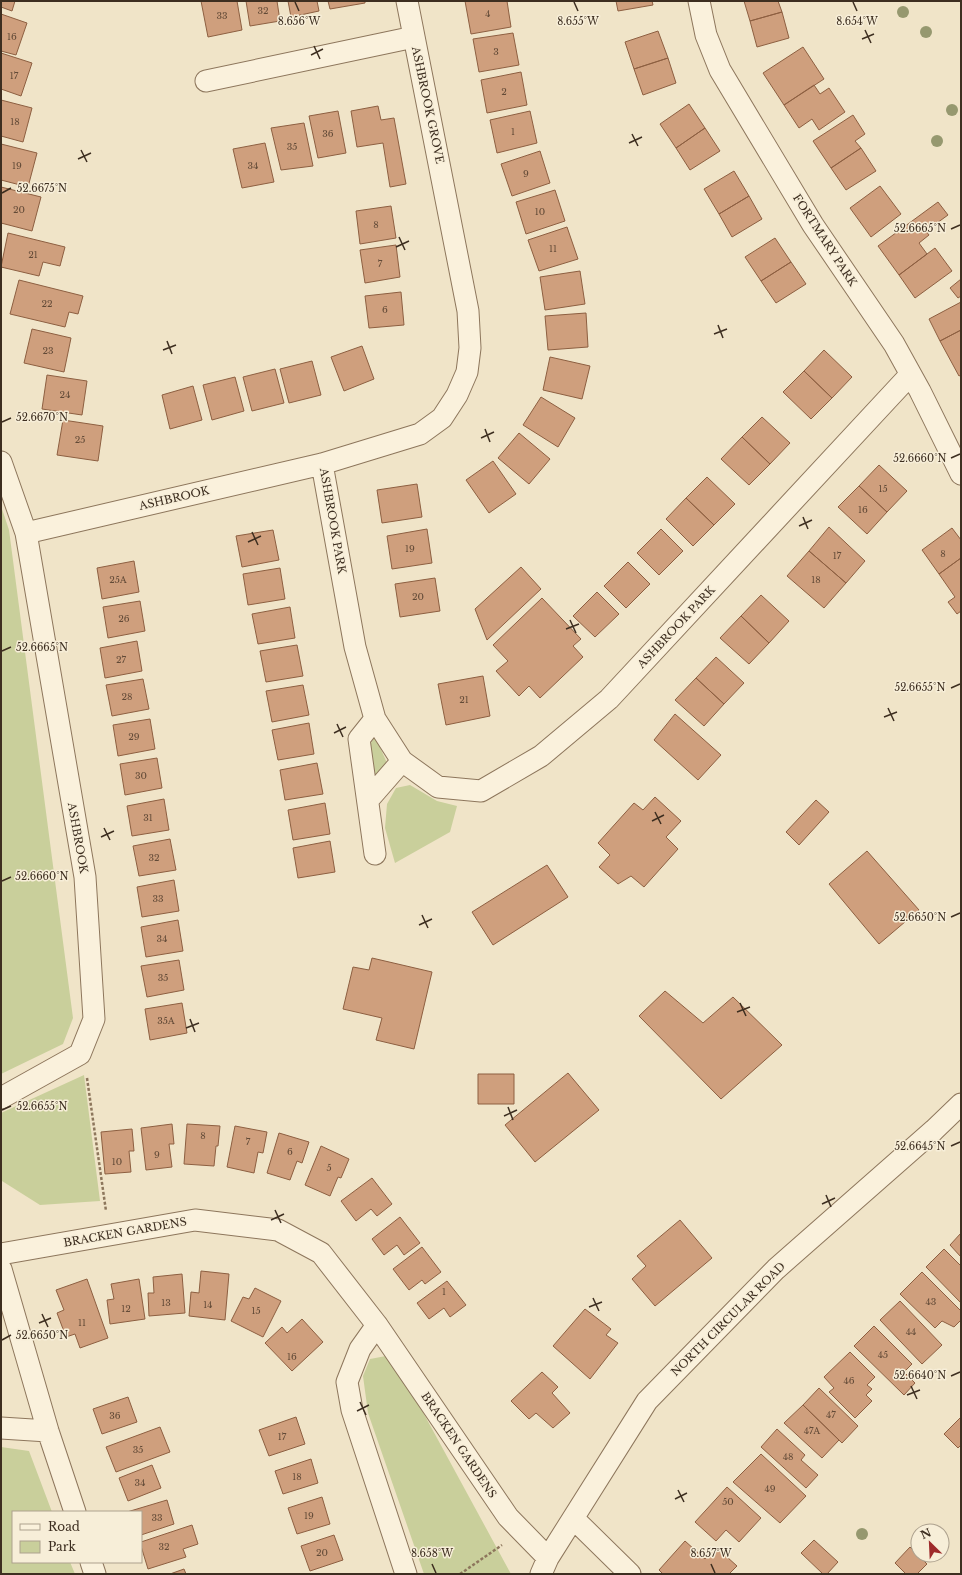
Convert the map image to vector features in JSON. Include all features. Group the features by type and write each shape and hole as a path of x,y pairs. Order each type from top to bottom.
{"street":[{"name":"ASHBROOK GROVE","path":"407,1 442,173"},
{"name":"FORTMARY PARK","path":"699,1 706,35 716,62 724,77 813,224 894,344 961,474"},
{"name":"ASHBROOK GROVE","path":"206,81 414,37"},
{"name":"ASHBROOK PARK","path":"442,173 468,311 470,348 467,372 457,394 442,418 420,434 322,464 355,647 374,720 402,761 438,787 481,791 541,756 609,699 910,374"},
{"name":"ASHBROOK","path":"1,462 26,533 85,877 94,1019 80,1054 1,1098"},
{"name":"ASHBROOK","path":"26,533 322,464"},
{"path":"374,720 360,740 375,854"},
{"path":"368,800 402,761"},
{"name":"NORTH CIRCULAR ROAD","path":"545,1566 647,1401 776,1269 934,1130 961,1104"},
{"name":"BRACKEN GARDENS","path":"1,1254 195,1220 278,1230 321,1253 377,1325 508,1517 522,1532 545,1566"},
{"path":"1,1269 48,1431 75,1511"},
{"path":"377,1325 360,1349 347,1382 352,1410 406,1574"},
{"path":"1,1428 48,1431"},
{"path":"574,1518 630,1574"},
{"path":"91,1563 95,1574"}],"path":[{"path":"82,1047 110,1235"},
{"path":"460,1574 522,1532"}],"green space":[{"path":"1,506 9,530 73,1018 63,1044 1,1074"},
{"path":"375,736 387,763 375,783 366,752"},
{"path":"410,785 437,801 457,806 450,832 395,863 385,828 387,804 396,788"},
{"path":"84,1075 100,1201 40,1205 1,1179 1,1113"},
{"path":"386,1356 400,1370 511,1574 424,1574 368,1413 363,1376 370,1359"},
{"path":"1,1447 29,1451 52,1511 12,1511 12,1563 70,1563 75,1574 1,1574"}],"building":[{"path":"1,1 15,1 12,11 1,7"},
{"path":"201,1 237,1 242,30 208,37"},
{"path":"246,1 277,1 280,21 250,26"},
{"path":"288,1 317,1 319,11 291,17"},
{"path":"328,1 365,1 365,3 330,9"},
{"path":"465,1 507,1 511,27 471,34"},
{"path":"616,1 652,1 653,5 618,11"},
{"path":"744,1 778,1 782,12 750,21"},
{"path":"782,12 789,38 757,47 750,21"},
{"path":"1,14 27,23 16,55 1,51"},
{"path":"658,31 668,58 634,69 625,42"},
{"path":"513,33 519,65 479,72 473,39"},
{"path":"803,47 824,79 784,105 763,73"},
{"path":"1,53 32,63 21,96 1,89"},
{"path":"668,58 676,83 643,95 634,69"},
{"path":"521,72 527,105 487,113 481,80"},
{"path":"814,85 820,94 829,88 845,112 819,130 812,119 799,128 784,105"},
{"path":"1,100 32,108 23,142 1,136"},
{"path":"689,104 705,128 676,148 660,124"},
{"path":"378,106 381,120 394,118 406,184 390,187 383,143 357,147 351,111"},
{"path":"338,111 346,153 318,158 309,116"},
{"path":"530,111 537,143 497,153 490,120"},
{"path":"853,115 865,134 855,141 861,148 831,168 813,141"},
{"path":"304,123 313,166 281,170 271,128"},
{"path":"705,128 720,151 690,170 676,148"},
{"path":"265,143 274,182 242,188 233,149"},
{"path":"1,144 37,153 28,187 1,180"},
{"path":"861,148 876,171 846,190 831,168"},
{"path":"540,151 550,183 512,196 501,164"},
{"path":"734,171 749,196 719,214 704,189"},
{"path":"880,186 901,214 871,237 850,208"},
{"path":"1,187 41,197 32,231 1,223"},
{"path":"555,190 565,221 526,234 516,202"},
{"path":"749,196 762,219 732,237 719,214"},
{"path":"938,202 948,215 926,231 929,235 919,243 927,254 899,275 878,246"},
{"path":"391,206 396,238 360,244 356,211"},
{"path":"567,227 578,259 539,271 528,240"},
{"path":"8,233 65,247 60,266 43,262 39,276 1,267"},
{"path":"775,238 791,262 761,281 745,257"},
{"path":"396,245 400,277 365,283 360,250"},
{"path":"935,248 952,271 915,298 899,275"},
{"path":"791,262 806,284 776,303 761,281"},
{"path":"580,271 585,304 545,310 540,277"},
{"path":"961,279 961,296 958,298 950,288"},
{"path":"19,280 83,296 78,314 69,312 65,327 10,314"},
{"path":"401,292 404,325 369,328 365,296"},
{"path":"961,302 961,330 940,341 929,319"},
{"path":"586,313 588,347 548,350 545,316"},
{"path":"32,329 71,338 64,372 24,363"},
{"path":"961,330 961,375 959,376 940,341"},
{"path":"362,346 374,379 344,391 331,357"},
{"path":"824,350 852,377 832,398 804,371"},
{"path":"550,357 590,366 582,399 543,390"},
{"path":"312,361 321,395 289,403 280,369"},
{"path":"275,369 284,403 252,411 243,377"},
{"path":"804,371 832,398 811,419 783,392"},
{"path":"47,375 87,381 82,415 42,409"},
{"path":"235,377 244,411 212,420 203,385"},
{"path":"193,386 202,420 170,429 162,395"},
{"path":"541,397 575,418 558,447 523,425"},
{"path":"762,417 790,443 770,464 742,437"},
{"path":"63,420 103,426 98,461 57,455"},
{"path":"519,433 550,459 529,484 498,458"},
{"path":"742,437 770,464 749,485 721,459"},
{"path":"493,461 516,494 489,513 466,480"},
{"path":"879,465 907,491 887,512 859,486"},
{"path":"707,477 735,504 714,525 686,498"},
{"path":"417,484 422,517 382,523 377,490"},
{"path":"859,486 887,512 867,534 838,507"},
{"path":"686,498 714,525 693,546 666,519"},
{"path":"829,527 865,561 846,583 809,551"},
{"path":"952,528 961,540 961,558 939,574 922,550"},
{"path":"427,529 432,563 392,569 387,536"},
{"path":"661,529 683,551 659,575 637,553"},
{"path":"273,530 279,560 242,567 236,536"},
{"path":"809,551 846,583 824,608 787,576"},
{"path":"961,558 961,611 957,614 948,602 955,597 939,574"},
{"path":"134,561 139,592 102,599 97,568"},
{"path":"628,562 650,584 626,608 604,586"},
{"path":"521,567 541,589 487,640 475,609"},
{"path":"280,568 285,599 248,605 243,574"},
{"path":"435,578 440,611 400,617 395,584"},
{"path":"597,592 619,614 595,637 573,616"},
{"path":"761,595 789,621 769,643 741,616"},
{"path":"542,598 581,639 573,646 583,657 540,698 529,686 519,696 496,671 508,661 493,645"},
{"path":"140,601 145,631 108,638 103,607"},
{"path":"290,607 295,638 258,644 252,614"},
{"path":"741,616 769,643 749,664 720,638"},
{"path":"137,641 142,671 105,678 100,648"},
{"path":"297,645 303,676 266,682 260,651"},
{"path":"716,657 744,683 724,704 696,678"},
{"path":"483,676 490,716 446,725 438,684"},
{"path":"696,678 724,704 704,726 675,700"},
{"path":"143,679 149,709 112,716 106,685"},
{"path":"303,685 309,715 272,722 266,691"},
{"path":"675,714 721,755 698,780 654,740"},
{"path":"150,719 155,749 118,756 113,725"},
{"path":"309,723 314,754 278,760 272,730"},
{"path":"157,758 162,788 125,795 120,764"},
{"path":"317,763 323,794 285,800 280,770"},
{"path":"655,797 681,821 666,837 678,849 644,887 631,876 618,884 599,867 610,855 598,843 634,803 643,810"},
{"path":"164,799 169,830 132,836 127,806"},
{"path":"816,800 829,812 799,845 786,832"},
{"path":"325,803 330,834 293,840 288,810"},
{"path":"170,839 176,870 139,876 133,846"},
{"path":"330,841 335,872 298,878 293,848"},
{"path":"867,851 919,910 879,944 829,884"},
{"path":"547,865 568,897 493,945 472,912"},
{"path":"174,880 179,911 142,917 137,887"},
{"path":"178,920 183,951 146,957 141,927"},
{"path":"372,958 432,972 414,1049 376,1040 382,1018 343,1009 353,967 369,970"},
{"path":"179,960 184,990 147,997 141,966"},
{"path":"665,991 703,1023 733,997 782,1045 721,1099 639,1016"},
{"path":"182,1003 187,1033 150,1040 145,1009"},
{"path":"568,1073 599,1110 535,1162 505,1125"},
{"path":"478,1074 514,1074 514,1104 478,1104"},
{"path":"172,1124 174,1144 169,1144 172,1167 146,1170 141,1128"},
{"path":"187,1124 220,1126 214,1166 184,1164"},
{"path":"235,1126 267,1132 263,1153 258,1152 254,1173 227,1167"},
{"path":"132,1129 134,1151 129,1151 131,1172 105,1174 101,1132"},
{"path":"279,1133 309,1142 302,1163 297,1161 290,1180 267,1173"},
{"path":"321,1146 349,1159 341,1178 338,1177 330,1196 305,1185"},
{"path":"372,1178 392,1204 377,1216 371,1209 356,1221 341,1201"},
{"path":"400,1217 420,1243 404,1255 397,1245 384,1255 372,1239"},
{"path":"680,1220 712,1258 655,1306 632,1279 646,1266 637,1256"},
{"path":"961,1233 961,1257 950,1245"},
{"path":"422,1247 441,1272 425,1284 422,1280 409,1290 393,1269"},
{"path":"944,1249 961,1266 961,1303 926,1267"},
{"path":"201,1271 229,1274 225,1320 189,1316 191,1292 199,1293"},
{"path":"922,1272 961,1311 961,1320 954,1327 942,1321 935,1328 900,1294"},
{"path":"182,1274 185,1313 149,1316 148,1293 154,1293 153,1277"},
{"path":"87,1279 108,1338 80,1348 75,1334 66,1337 57,1313 64,1310 56,1290"},
{"path":"139,1279 145,1319 110,1324 107,1300 114,1299 111,1284"},
{"path":"447,1281 466,1305 450,1317 444,1308 429,1319 417,1303"},
{"path":"255,1288 281,1301 263,1337 231,1321 243,1297 249,1299"},
{"path":"900,1301 942,1345 922,1364 880,1320"},
{"path":"585,1309 611,1329 606,1335 618,1343 590,1379 553,1346"},
{"path":"302,1319 323,1342 292,1371 265,1343 282,1327 287,1333"},
{"path":"874,1326 912,1364 904,1372 915,1383 904,1395 854,1346"},
{"path":"850,1352 875,1377 867,1385 872,1389 866,1395 872,1401 855,1418 829,1392 834,1388 824,1377"},
{"path":"542,1372 558,1387 552,1393 570,1413 553,1428 536,1413 529,1419 511,1401"},
{"path":"819,1388 858,1426 842,1443 803,1405"},
{"path":"128,1397 137,1422 102,1434 93,1409"},
{"path":"803,1405 839,1440 822,1458 784,1423"},
{"path":"296,1417 305,1444 269,1456 259,1430"},
{"path":"961,1417 961,1445 958,1448 944,1434"},
{"path":"160,1427 170,1452 116,1472 106,1447"},
{"path":"777,1429 805,1455 801,1460 818,1475 806,1488 761,1447"},
{"path":"761,1454 806,1496 780,1523 733,1482"},
{"path":"311,1459 318,1483 283,1494 275,1471"},
{"path":"152,1465 161,1488 128,1501 119,1478"},
{"path":"727,1487 761,1518 739,1542 726,1530 716,1541 695,1522"},
{"path":"322,1497 330,1524 297,1534 288,1508"},
{"path":"167,1500 174,1524 142,1535 142,1511 130,1511"},
{"path":"192,1525 198,1544 183,1549 186,1557 148,1569 142,1549 142,1542"},
{"path":"334,1535 343,1560 310,1571 301,1546"},
{"path":"814,1540 838,1562 827,1574 823,1574 801,1553"},
{"path":"685,1541 705,1559 716,1547 737,1566 729,1574 663,1574 659,1570"},
{"path":"910,1547 910,1563 927,1564 917,1574 906,1574 895,1563"},
{"path":"184,1569 186,1574 170,1574"}]}
